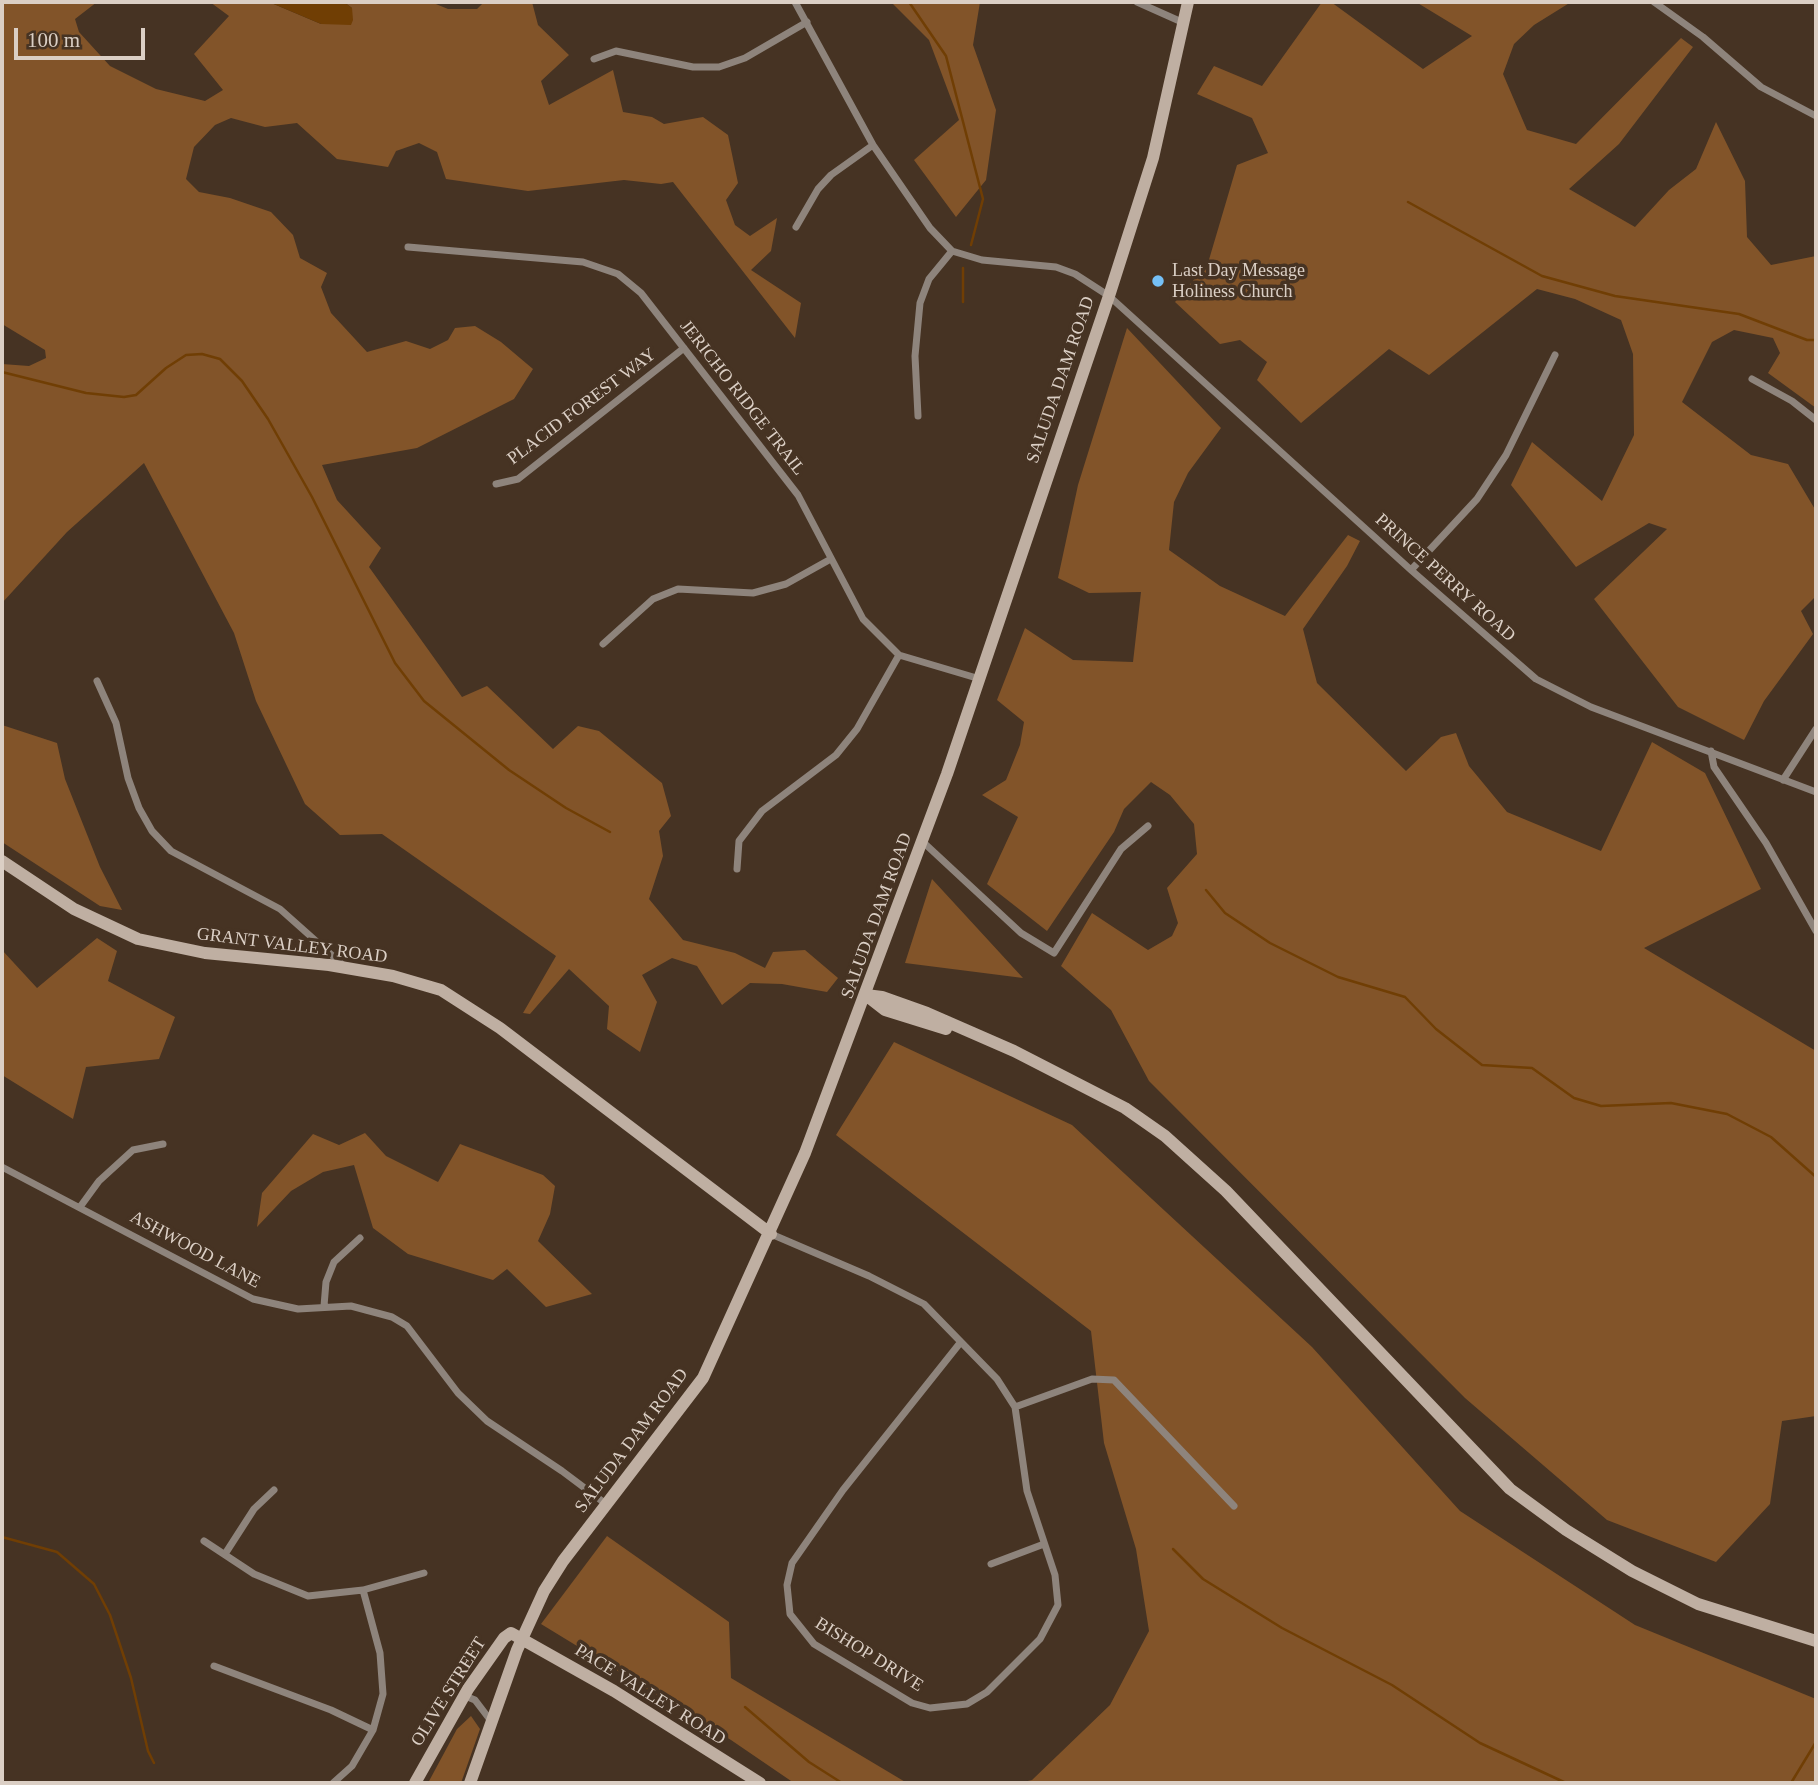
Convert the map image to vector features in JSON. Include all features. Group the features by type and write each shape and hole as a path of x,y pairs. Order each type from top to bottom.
{"street":[{"path":"795,2 873,145 930,229 952,251 929,279 920,303 915,356 918,416"},
{"path":"1137,2 1184,24"},
{"name":"SALUDA DAM ROAD","path":"470,1783 522,1637 548,1584 703,1378 771,1234 866,995 980,679 1153,158 1188,2"},
{"path":"1654,2 1703,37 1761,87 1816,116"},
{"path":"594,59 616,51 694,66 719,67 745,58 807,22"},
{"path":"796,227 818,188 873,145"},
{"name":"JERICHO RIDGE TRAIL","path":"408,247 583,262 618,274 641,292 798,495 829,560 863,619 899,655 980,679"},
{"name":"PRINCE PERRY ROAD","path":"952,251 982,260 1056,267 1075,274 1109,296 1410,570 1536,679 1591,707 1816,792"},
{"name":"PLACID FOREST WAY","path":"496,484 518,479 684,348"},
{"path":"1410,570 1463,515 1506,456 1555,355"},
{"path":"1752,379 1792,401 1816,420"},
{"path":"603,644 653,599 678,589 753,593 786,584 829,560"},
{"path":"737,869 739,841 762,811 836,755 858,729 899,655"},
{"path":"97,681 116,723 131,788 152,831 171,851 280,909 347,968"},
{"path":"1783,780 1816,729"},
{"path":"1711,751 1714,767 1766,843 1816,931"},
{"path":"923,842 1021,933 1054,953 1121,849 1148,826"},
{"name":"GRANT VALLEY ROAD","path":"2,860 74,909 138,939 205,953 347,968 422,983 454,997 500,1028 771,1234"},
{"path":"866,995 885,1010 971,1034 1079,1083 1125,1108 1165,1136 1226,1191 1510,1489 1566,1530 1632,1571 1698,1604 1764,1627 1816,1641"},
{"path":"80,1207 99,1181 133,1150 163,1144"},
{"name":"ASHWOOD LANE","path":"2,1167 253,1299 298,1309 324,1306 369,1310 407,1326 458,1393 487,1421 606,1504"},
{"name":"BISHOP DRIVE","path":"771,1234 869,1276 924,1304 945,1322 960,1343 997,1379 1014,1407 1027,1491 1059,1596 1052,1621 1040,1639 1001,1680 967,1704 947,1709 912,1703 814,1644 790,1614 787,1584 792,1563 843,1490 960,1343"},
{"path":"324,1306 326,1282 334,1262 360,1238"},
{"path":"1014,1407 1092,1379 1114,1380 1234,1506"},
{"path":"225,1554 254,1508 274,1490"},
{"path":"204,1541 254,1574 308,1596 363,1590 424,1573"},
{"path":"991,1564 1044,1544"},
{"path":"333,1783 352,1766 373,1730 383,1694 384,1678 363,1590"},
{"name":"OLIVE STREET","path":"415,1783 465,1696 504,1638 511,1633 522,1637"},
{"name":"PACE VALLEY ROAD","path":"522,1637 760,1783"},
{"path":"214,1666 331,1710 373,1730"},
{"path":"465,1696 475,1700 492,1723"}],"shaded area":[{"path":"2,2 97,2 75,19 79,32 110,66 156,89 205,101 223,90 194,54 229,16 210,2 269,2 321,24 352,8 344,2 431,2 448,9 477,9 484,2 532,2 538,25 569,55 541,81 549,105 613,70 623,112 652,117 664,124 703,117 728,135 738,183 726,200 735,225 750,236 777,218 771,251 751,270 801,303 795,338 673,182 661,184 624,180 528,191 446,179 437,152 419,143 396,151 388,167 337,159 297,123 265,127 231,118 215,125 194,147 186,179 199,192 230,198 271,212 293,235 300,258 327,273 321,287 331,313 367,352 406,341 430,349 448,340 455,328 475,326 501,342 533,369 514,399 417,448 322,465 337,500 381,548 369,567 462,697 487,686 553,749 578,726 599,731 662,783 671,816 659,831 663,856 649,899 683,940 735,953 765,968 773,952 805,950 838,978 827,992 782,984 750,983 722,1005 697,966 672,958 642,975 657,1002 640,1052 607,1029 609,1006 569,969 530,1014 523,1013 556,956 382,834 340,835 305,804 256,701 234,633 144,463 67,532 2,603 2,364 29,366 46,358 45,350 2,324"},
{"path":"269,2 344,2 352,8 353,20 351,25 321,24"},
{"path":"891,2 980,2 973,45 996,110 986,180 956,217 914,160 959,120 929,40"},
{"path":"1322,2 1331,2 1423,69 1472,36 1416,2 1571,2 1534,25 1514,44 1503,74 1527,130 1576,144 1681,38 1693,47 1619,144 1569,189 1635,227 1669,190 1696,169 1716,122 1745,181 1747,237 1771,265 1816,256 1816,408 1768,373 1780,353 1773,338 1734,330 1712,342 1682,402 1751,455 1788,464 1816,511 1816,596 1801,611 1813,634 1764,701 1744,740 1678,707 1594,599 1667,529 1649,523 1576,567 1511,485 1532,442 1602,501 1634,435 1633,354 1621,320 1575,299 1537,289 1429,375 1389,349 1301,423 1257,380 1267,362 1240,340 1220,344 1175,302 1208,263 1237,165 1268,153 1252,118 1197,94 1214,66 1262,86"},
{"path":"1127,328 1221,428 1188,473 1174,502 1169,550 1220,586 1285,616 1348,535 1360,541 1347,566 1303,629 1317,683 1406,771 1441,737 1456,733 1469,766 1507,812 1601,851 1652,742 1705,773 1761,889 1644,948 1816,1051 1816,1416 1782,1421 1770,1504 1716,1562 1607,1520 1465,1398 1149,1081 1111,1010 1061,966 1092,913 1148,950 1172,936 1178,923 1167,888 1197,854 1194,824 1170,795 1151,782 1124,809 1114,832 1047,931 987,884 1018,817 982,795 1006,780 1020,745 1024,722 997,700 1025,628 1073,660 1133,662 1141,592 1089,593 1058,578 1078,485"},
{"path":"2,725 57,743 65,779 100,867 122,910 100,906 2,842"},
{"path":"932,879 1023,978 905,963"},
{"path":"97,938 117,951 108,981 175,1017 159,1059 86,1067 73,1119 2,1075 2,950 37,988"},
{"path":"894,1042 1072,1125 1312,1347 1460,1511 1635,1625 1816,1699 1816,1783 1019,1783 1032,1780 1110,1705 1149,1631 1136,1549 1104,1443 1091,1331 836,1135"},
{"path":"365,1133 386,1156 438,1182 460,1144 543,1175 555,1186 550,1214 538,1241 592,1294 546,1307 507,1269 493,1280 408,1254 373,1228 354,1165 323,1172 291,1191 257,1227 262,1193 313,1134 339,1145"},
{"path":"607,1536 729,1622 731,1678 907,1783 794,1783 731,1740 541,1624"},
{"path":"471,1716 480,1729 461,1783 428,1783 457,1729"}],"waterway":[{"path":"909,2 946,56 983,199 971,245"},
{"path":"1408,202 1542,276 1615,296 1739,314 1807,340 1816,340"},
{"path":"963,268 963,302"},
{"path":"2,372 86,393 124,397 136,395 166,368 186,355 202,354 220,359 242,381 268,419 312,497 395,663 424,701 509,770 566,808 610,832"},
{"path":"1206,890 1225,913 1270,943 1338,977 1405,997 1436,1029 1482,1065 1532,1068 1574,1098 1601,1106 1671,1103 1727,1114 1771,1137 1816,1177"},
{"path":"2,1537 57,1552 94,1584 110,1615 131,1678 148,1751 154,1763"},
{"path":"1173,1549 1203,1579 1282,1628 1392,1685 1480,1743 1566,1783"},
{"path":"745,1707 809,1762 842,1783"},
{"path":"1791,1783 1816,1742"}],"place":[{"name":"Last Day Message Holiness Church","path":"1158,281"}]}
